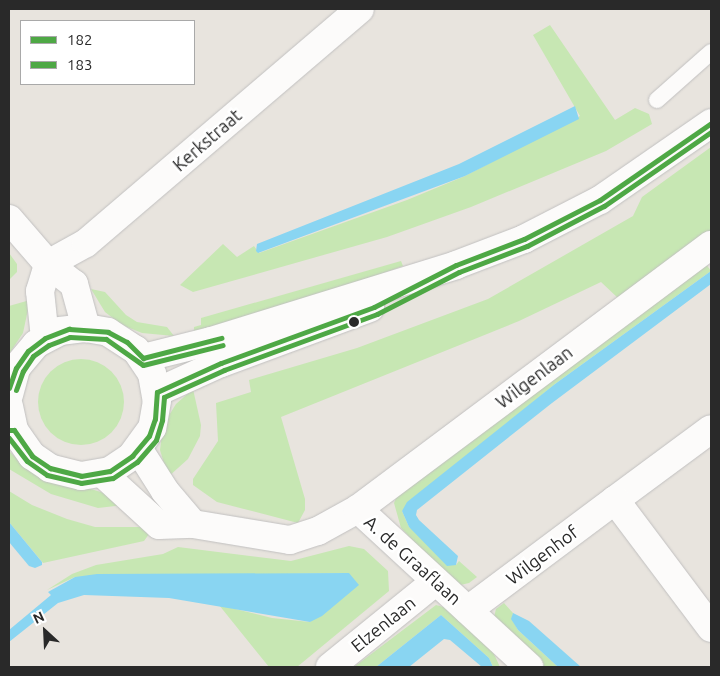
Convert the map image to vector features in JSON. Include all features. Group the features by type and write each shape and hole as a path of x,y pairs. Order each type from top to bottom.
{"street":[{"name":"Kerkstraat","path":"48,264 86,243 360,9"},
{"path":"143,358 210,341 456,265 524,240 600,200 711,123"},
{"path":"9,219 48,264 74,284 86,328"},
{"name":"Wilgenlaan","path":"358,509 711,245"},
{"path":"44,338 40,291 48,264"},
{"path":"156,392 220,363 374,307 456,265"},
{"path":"86,328 118,336 143,358 156,392 152,428 139,450 126,462 102,473 81,476 50,468 25,449 10,406 22,359 44,338 68,329 86,328"},
{"name":"Wilgenhof","path":"468,610 711,429"},
{"path":"139,450 165,491 193,524"},
{"name":"A. de Graaflaan","path":"102,473 159,524 193,524 290,540 318,531 358,509 529,667"},
{"path":"615,500 711,628"},
{"name":"Elzenlaan","path":"330,667 435,582"}],"lane":[{"path":"657,100 711,52"}],"green space":[{"path":"550,25 615,120 635,108 649,114 652,124 606,151 471,207 387,237 193,292 180,285 223,244 237,257 254,246 259,253 407,200 465,176 580,116 533,35"},
{"path":"711,147 711,232 619,299 601,282 519,321 281,417 305,499 305,510 298,523 217,502 193,485 193,479 218,441 216,403 251,392 249,380 357,348 488,299 633,216 642,197"},
{"path":"9,253 17,264 17,272 9,280"},
{"path":"703,260 711,271 555,384 402,511 409,527 456,565 459,561 477,577 469,583 456,586 401,528 394,503 399,491"},
{"path":"401,261 403,266 278,312 194,334 194,327 201,325 201,318"},
{"path":"91,289 105,292 126,315 137,322 167,327 174,336 142,333 122,325 105,312"},
{"path":"30,300 23,333 9,354 9,306"},
{"path":"81,359 97,363 111,372 120,386 124,402 120,418 111,432 97,441 81,445 65,441 51,432 42,418 38,402 42,386 51,372 65,363"},
{"path":"193,389 201,425 200,436 188,459 168,477 160,450 163,425 176,404"},
{"path":"9,451 28,469 110,495 124,505 98,508 51,494 9,469"},
{"path":"9,491 32,505 67,519 95,527 147,527 149,534 144,541 43,563 9,522"},
{"path":"349,546 364,549 388,571 389,591 297,667 269,667 219,605 272,618 310,622 349,573 75,577 47,590 72,574 96,565 163,554 178,547 291,561"},
{"path":"504,603 513,613 512,619 518,630 558,667 543,667 493,621 496,609"},
{"path":"436,605 447,608 493,652 500,667 493,667 489,658 441,615 376,667 354,667"}],"water":[{"path":"575,106 579,119 465,176 258,253 256,251 257,244 459,164"},
{"path":"711,271 711,284 552,403 417,510 416,515 419,520 458,556 456,565 447,566 409,527 402,511 407,502 555,384"},
{"path":"9,522 42,562 42,565 35,568 29,566 9,542"},
{"path":"349,573 359,585 322,616 310,622 169,598 84,595 58,603 9,642 9,630 51,595 48,592 75,577 97,574"},
{"path":"513,613 529,621 581,667 558,667 518,630 511,619"},
{"path":"441,615 489,658 493,667 482,667 450,640 444,639 409,667 376,667"}],"transit line":[{"name":"182","path":"9,430 14,430 32,456 50,468 81,476 110,471 132,456 149,436 155,419 157,392 221,363 374,307 456,265 524,239 600,200 711,123"},
{"name":"183","path":"9,438 27,461 47,475 81,483 113,478 137,462 156,440 162,420 164,397 224,370 377,314 459,272 527,246 604,206 711,132"},
{"name":"182","path":"9,388 16,368 28,351 45,338 69,329 108,332 127,342 143,358 221,338"},
{"name":"183","path":"16,390 23,371 33,356 49,345 70,337 106,339 143,365 223,345"}]}
